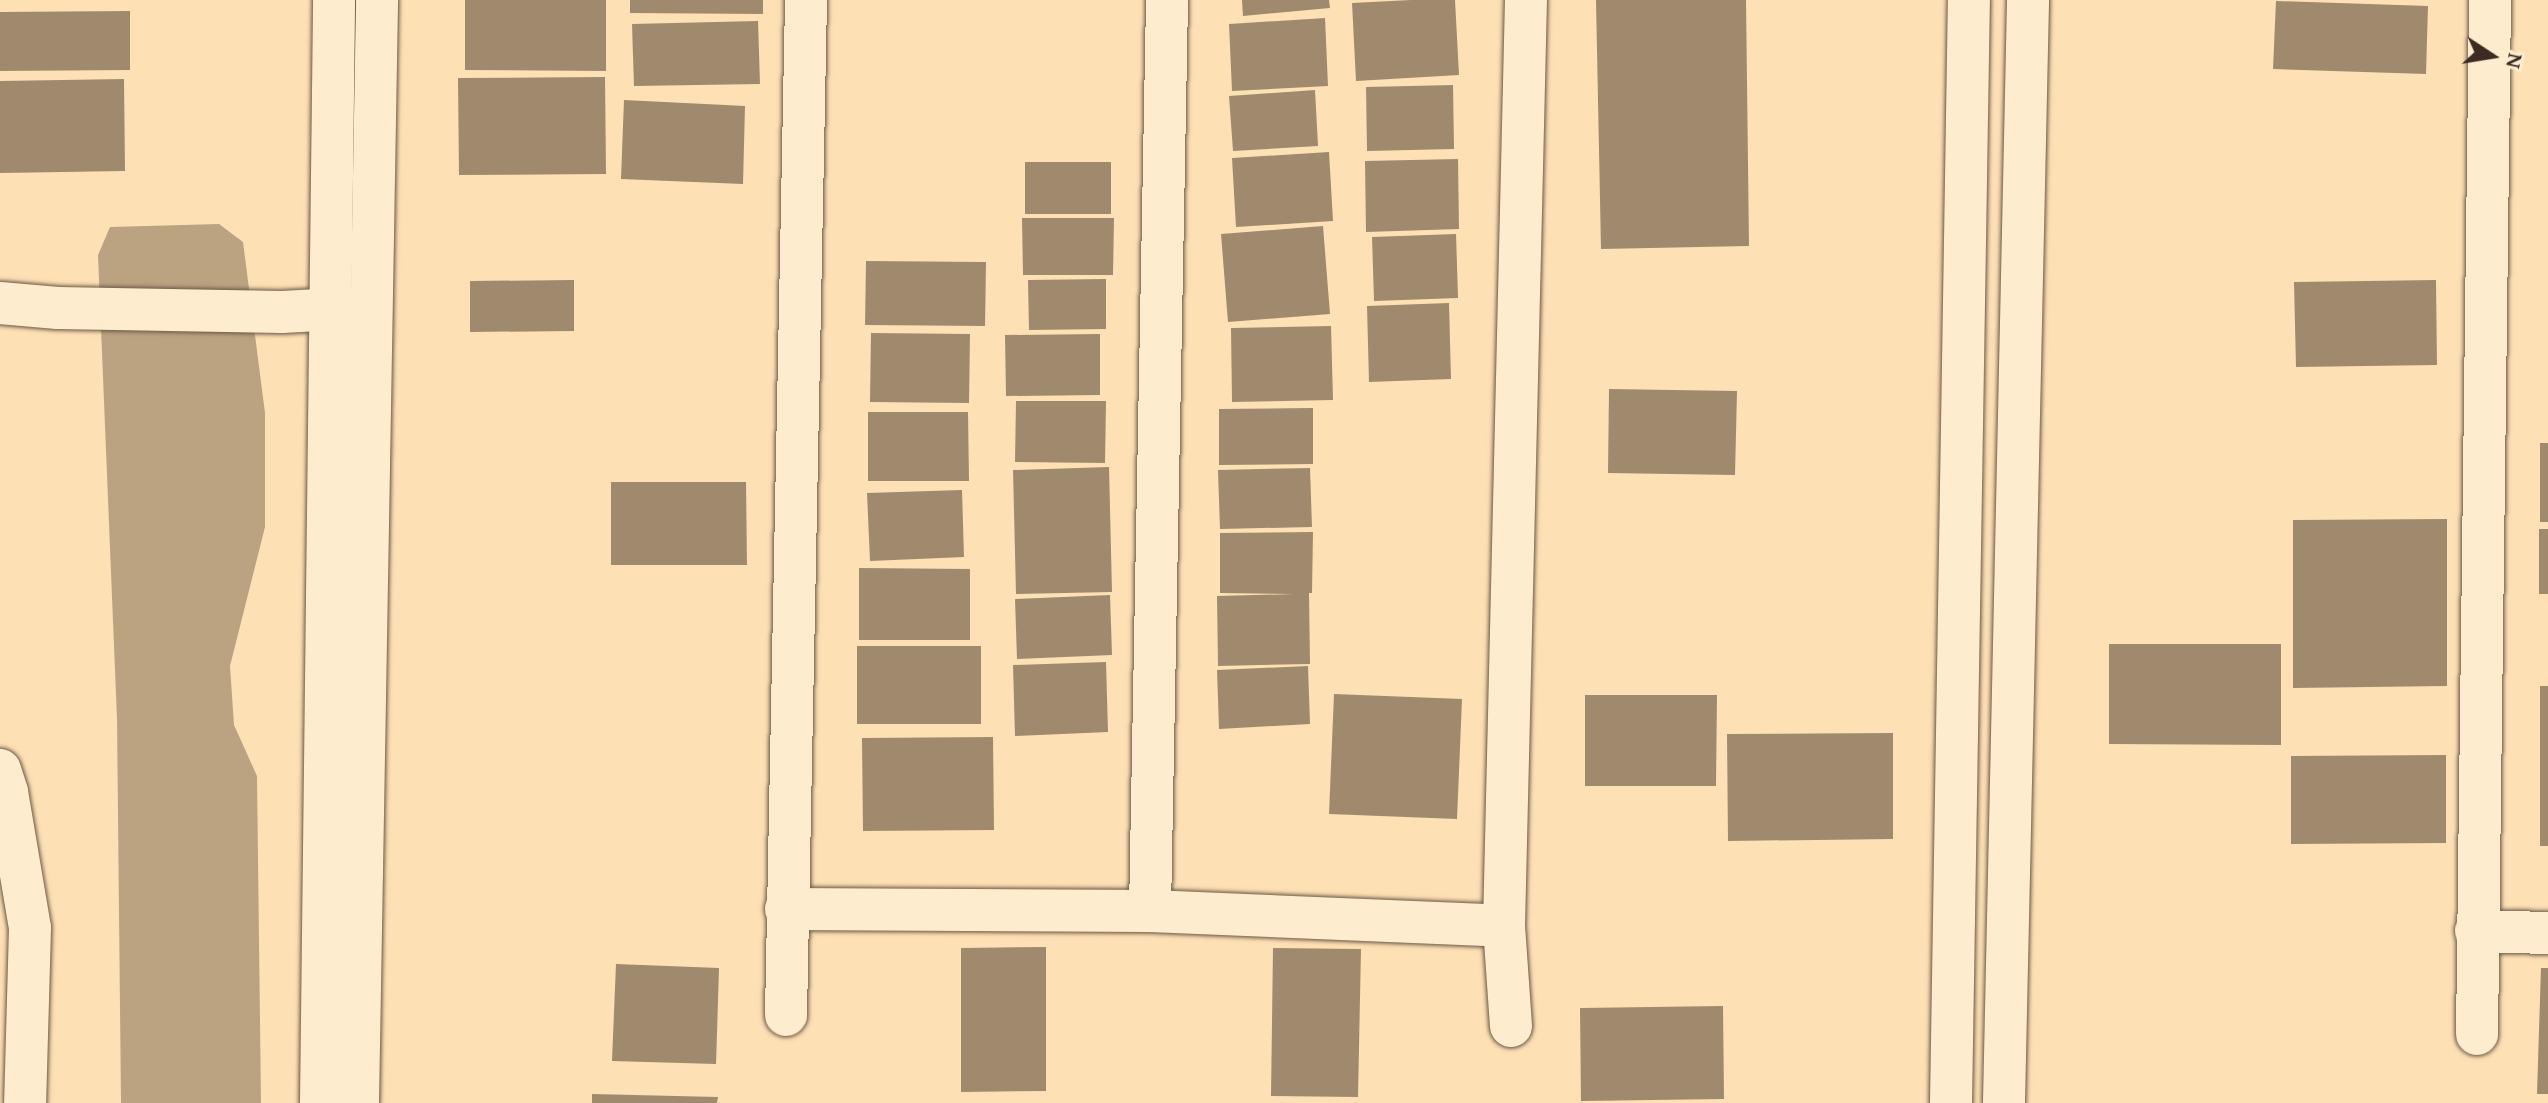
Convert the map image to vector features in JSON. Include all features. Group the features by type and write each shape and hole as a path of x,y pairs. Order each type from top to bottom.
{"street":[{"path":"321,1103 334,0"},
{"path":"358,1103 377,0"},
{"path":"786,1015 806,0"},
{"path":"1150,911 1167,0"},
{"path":"1511,1026 1504,926 1526,0"},
{"path":"1951,1103 1969,0"},
{"path":"1983,1103 2005,1103 2028,0"},
{"path":"2477,1034 2490,0"},
{"path":"0,303 58,308 282,312 372,308"},
{"path":"0,770 7,792 30,928 25,1103"},
{"path":"786,909 1150,911 1504,926"},
{"path":"2476,931 2548,933"}],"shaded area":[{"path":"219,224 243,242 265,413 265,527 230,666 234,725 257,776 261,1103 121,1103 117,719 98,255 110,227"}],"building":[{"path":"465,0 606,0 606,71 465,70"},
{"path":"630,0 763,0 763,14 630,13"},
{"path":"1242,0 1329,0 1330,8 1243,16"},
{"path":"1455,0 1459,75 1356,81 1352,3"},
{"path":"1596,0 1746,0 1749,246 1601,249"},
{"path":"2276,1 2428,6 2426,74 2273,69"},
{"path":"130,11 130,70 0,71 0,12"},
{"path":"1325,18 1328,86 1232,91 1229,24"},
{"path":"758,21 760,84 634,86 632,24"},
{"path":"605,77 606,174 459,175 458,78"},
{"path":"124,79 125,171 0,173 0,81"},
{"path":"1453,85 1454,149 1367,151 1366,87"},
{"path":"1315,90 1318,146 1233,151 1229,96"},
{"path":"624,100 745,106 743,184 621,179"},
{"path":"1329,152 1333,221 1236,227 1232,158"},
{"path":"1458,159 1459,229 1366,232 1365,161"},
{"path":"1025,162 1111,162 1111,214 1025,214"},
{"path":"1022,218 1114,218 1113,275 1023,275"},
{"path":"1323,226 1330,314 1228,322 1221,234"},
{"path":"1456,234 1458,298 1374,301 1372,237"},
{"path":"866,261 986,262 985,326 865,325"},
{"path":"1106,279 1106,329 1029,330 1028,280"},
{"path":"574,280 574,331 470,332 470,281"},
{"path":"2436,280 2437,365 2296,367 2294,282"},
{"path":"1449,303 1451,379 1369,382 1367,306"},
{"path":"1331,326 1333,400 1232,402 1231,328"},
{"path":"871,333 970,334 969,403 870,402"},
{"path":"1100,334 1100,395 1006,396 1005,335"},
{"path":"1609,389 1737,391 1735,475 1608,473"},
{"path":"1016,401 1106,401 1105,463 1015,462"},
{"path":"1313,408 1313,464 1219,465 1219,409"},
{"path":"868,412 968,412 969,481 868,481"},
{"path":"2540,443 2548,443 2548,522 2540,522"},
{"path":"1109,467 1112,592 1016,594 1013,470"},
{"path":"1310,468 1312,527 1220,529 1218,470"},
{"path":"611,482 746,482 747,565 611,565"},
{"path":"962,490 964,557 870,561 867,493"},
{"path":"2447,519 2447,686 2293,688 2293,520"},
{"path":"2539,529 2548,529 2548,594 2539,594"},
{"path":"1313,532 1312,593 1309,593 1310,664 1218,666 1217,596 1295,594 1220,593 1220,533"},
{"path":"859,568 970,569 970,640 859,640"},
{"path":"1110,595 1112,655 1017,659 1015,599"},
{"path":"2109,644 2281,644 2281,745 2109,744"},
{"path":"857,646 981,646 981,724 857,724"},
{"path":"1106,662 1108,732 1015,736 1013,665"},
{"path":"1308,666 1310,724 1219,729 1217,670"},
{"path":"2540,686 2548,686 2548,846 2540,846"},
{"path":"1334,694 1462,699 1457,819 1329,814"},
{"path":"1585,695 1717,695 1716,786 1585,786"},
{"path":"1893,733 1893,839 1728,841 1727,734"},
{"path":"993,737 994,830 863,831 862,738"},
{"path":"2446,755 2446,843 2291,844 2291,756"},
{"path":"1046,947 1046,1091 961,1092 961,948"},
{"path":"1273,948 1361,949 1358,1097 1271,1096"},
{"path":"616,964 719,968 716,1064 612,1061"},
{"path":"2541,968 2548,968 2548,1094 2537,1094"},
{"path":"1723,1006 1724,1099 1581,1101 1580,1008"},
{"path":"592,1094 718,1097 717,1103 592,1103"}]}
